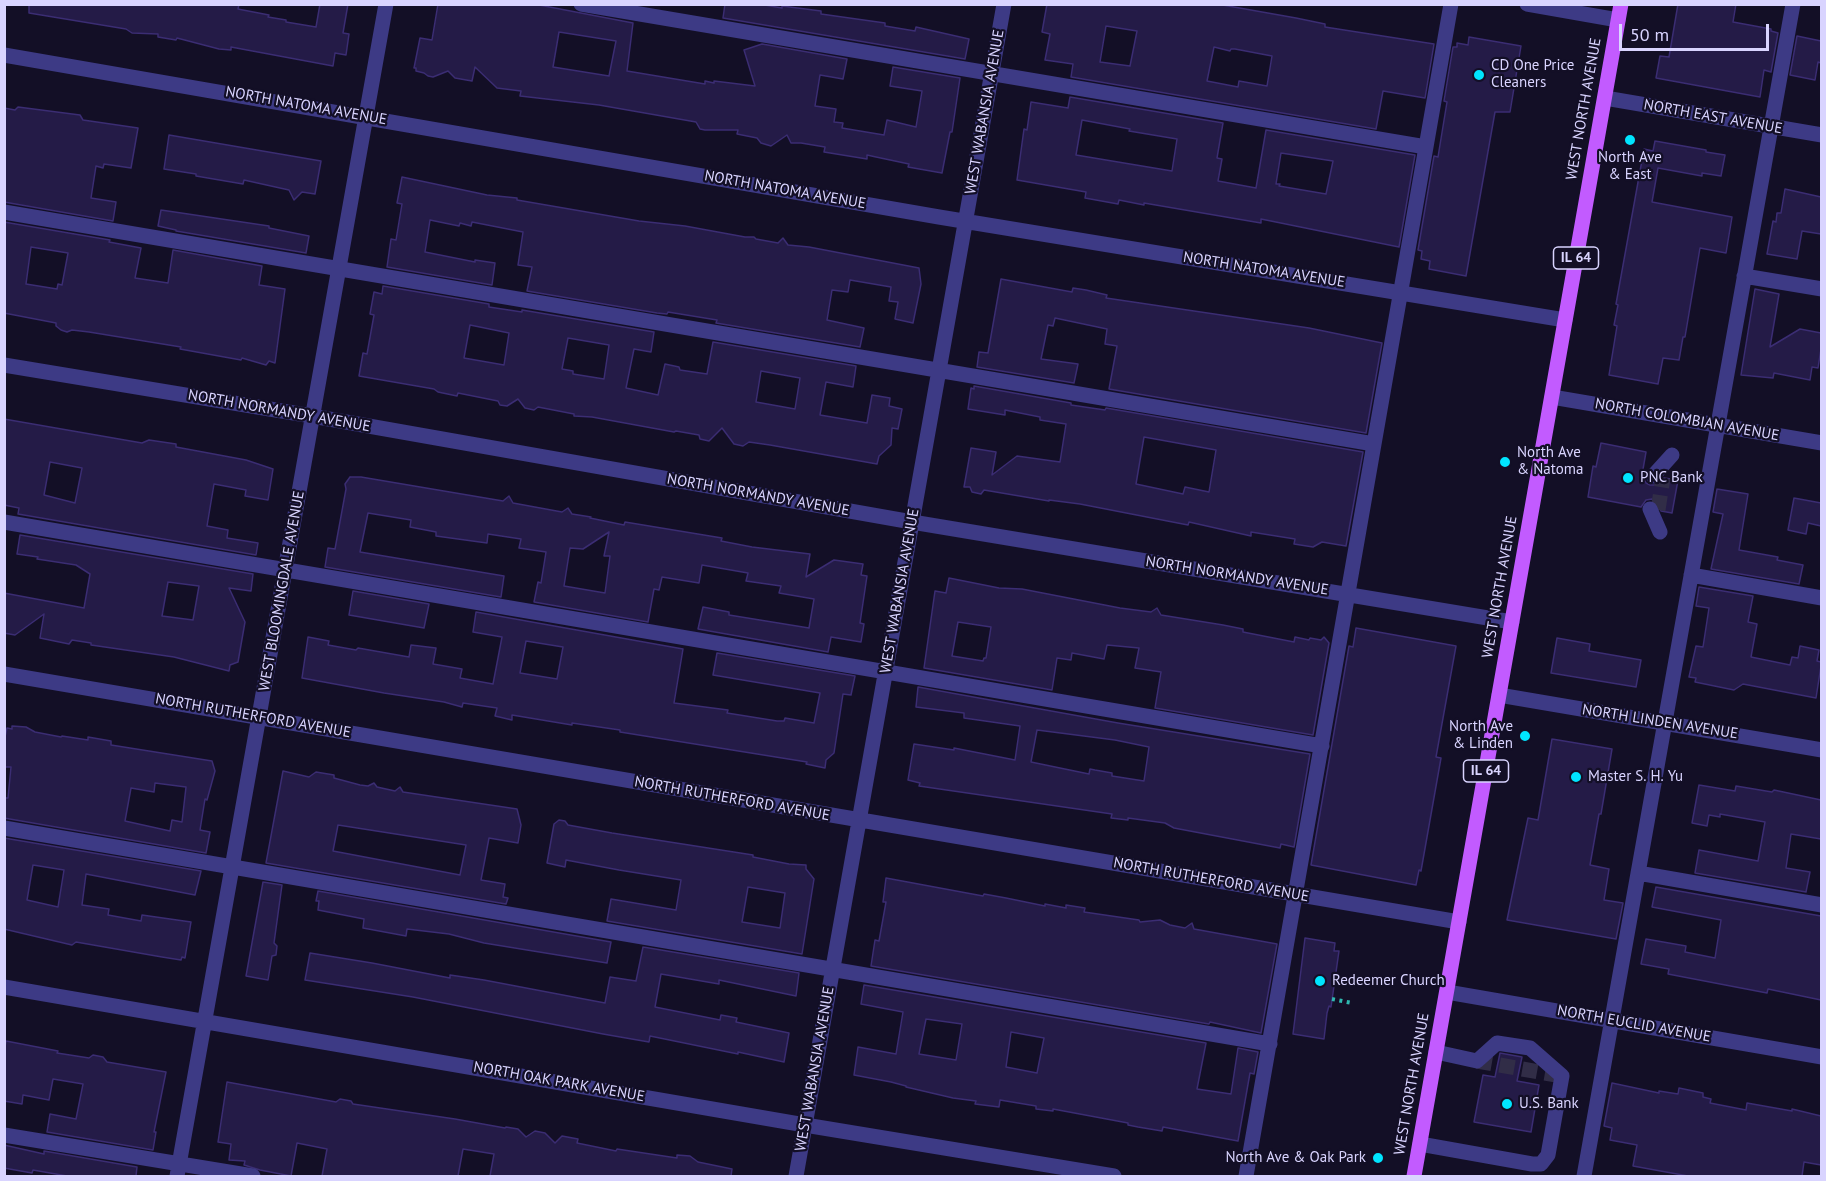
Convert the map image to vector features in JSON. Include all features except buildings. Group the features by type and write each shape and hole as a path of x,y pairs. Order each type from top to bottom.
{"main road":[{"name":"WEST NORTH AVENUE","path":"1414,1176 1621,4"}],"street":[{"name":"WEST BLOOMINGDALE AVENUE","path":"178,1170 386,4"},
{"path":"581,4 1426,147"},
{"name":"WEST WABANSIA AVENUE","path":"796,1176 1004,4"},
{"path":"1246,1176 1451,4"},
{"path":"1527,4 1618,20"},
{"path":"1589,1176 1612,1020 1793,4"},
{"name":"NORTH NATOMA AVENUE","path":"4,55 965,221 1565,320"},
{"name":"NORTH EAST AVENUE","path":"1605,98 1821,135"},
{"path":"4,212 1374,444"},
{"path":"1744,276 1821,289"},
{"name":"NORTH NORMANDY AVENUE","path":"4,365 312,416 912,522 1512,622"},
{"name":"NORTH COLOMBIAN AVENUE","path":"1552,397 1821,443"},
{"path":"1661,478 1672,455"},
{"path":"1657,510 1660,532"},
{"path":"4,522 1322,746"},
{"path":"1691,575 1821,598"},
{"name":"NORTH RUTHERFORD AVENUE","path":"4,674 1459,922"},
{"name":"NORTH LINDEN AVENUE","path":"1499,695 1821,750"},
{"path":"4,828 1270,1044"},
{"path":"1638,873 1821,905"},
{"name":"NORTH OAK PARK AVENUE","path":"4,987 1114,1176"},
{"name":"NORTH EUCLID AVENUE","path":"1447,992 1821,1057"},
{"path":"1420,1144 1542,1164 1548,1155 1562,1076 1530,1048 1497,1043 1477,1061 1436,1052"},
{"path":"4,1134 178,1170 253,1176"}],"path":[{"path":"1332,999 1352,1003"}],"tunnel":[{"path":"1658,510 1663,478"},
{"path":"1477,1061 1562,1076"}],"place":[{"name":"CD One Price Cleaners","path":"1479,75"},
{"name":"North Ave & East","path":"1630,140"},
{"name":"North Ave & Natoma","path":"1505,462"},
{"name":"PNC Bank","path":"1628,478"},
{"name":"North Ave & Linden","path":"1525,736"},
{"name":"Master S. H. Yu","path":"1576,777"},
{"name":"Redeemer Church","path":"1320,981"},
{"name":"U.S. Bank","path":"1507,1104"},
{"name":"North Ave & Oak Park","path":"1378,1158"}]}
